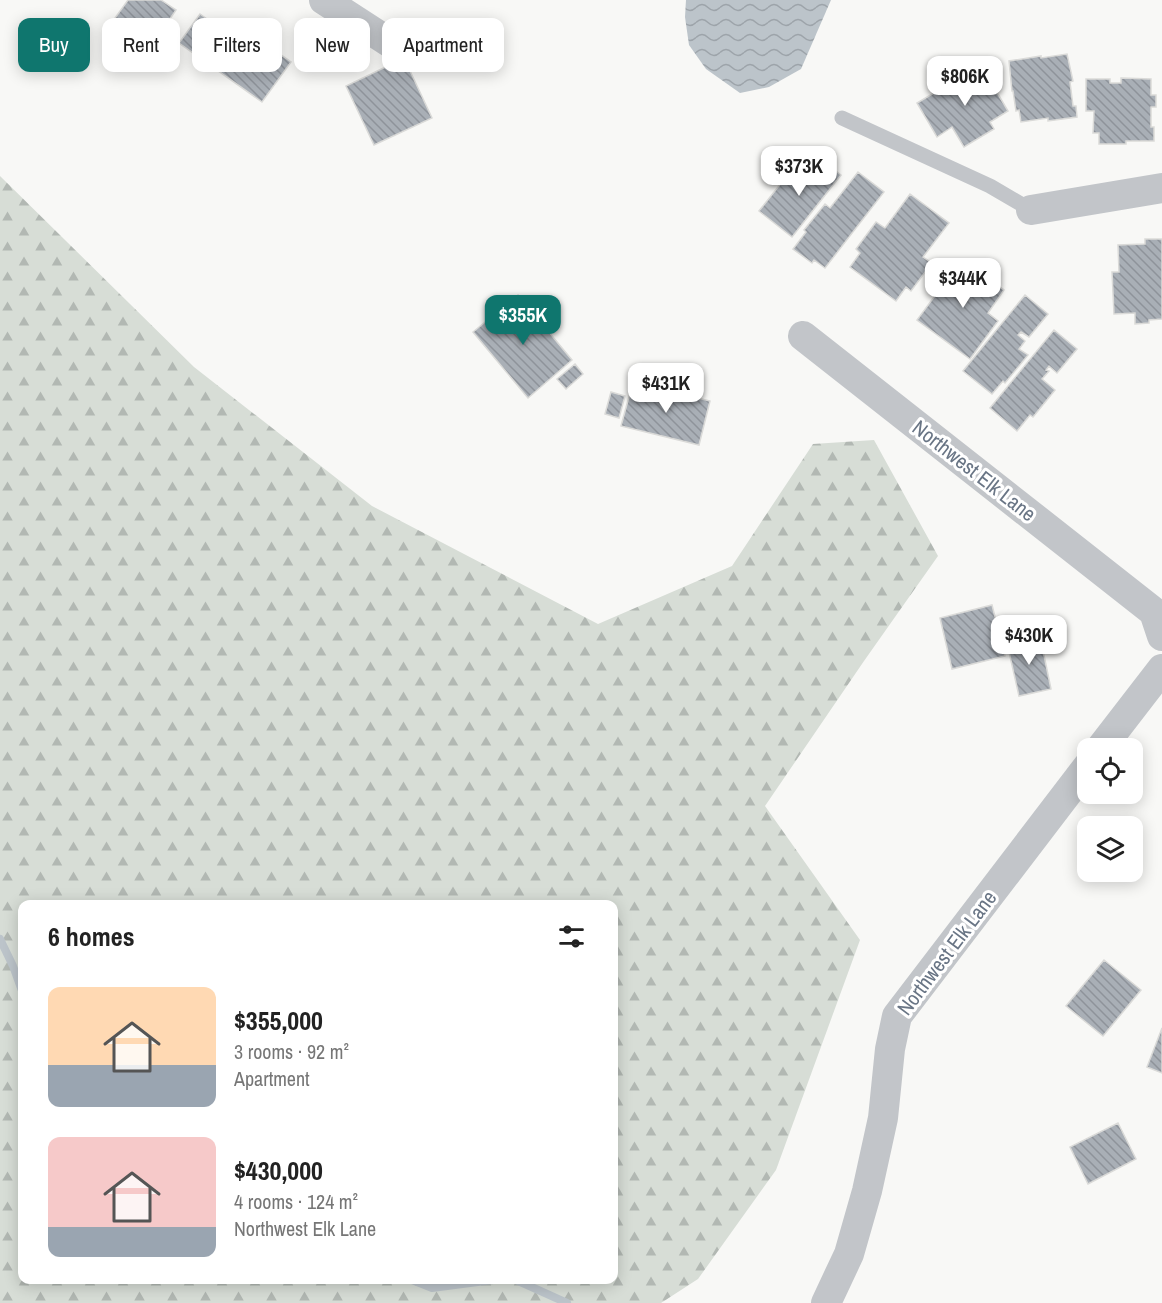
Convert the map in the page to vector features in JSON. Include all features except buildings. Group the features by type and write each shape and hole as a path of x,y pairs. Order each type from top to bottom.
{"street":[{"path":"324,0 382,38"},
{"path":"1031,210 1162,188"},
{"name":"Northwest Elk Lane","path":"803,336 1154,612 1162,636"},
{"path":"1109,738 1162,669"},
{"name":"Northwest Elk Lane","path":"826,1303 849,1254 867,1191 883,1118 890,1049 897,1016 1077,780"}],"lane":[{"path":"842,118 990,186 1031,210"}],"green space":[{"path":"0,176 194,367 372,506 598,624 732,566 813,444 874,440 938,556 765,806 860,940 776,1170 698,1279 661,1303 0,1303"}],"water":[{"path":"686,0 831,0 801,69 769,87 740,93 706,69 689,45 685,17"}],"waterway":[{"path":"0,939 18,980"},
{"path":"422,1284 432,1288 462,1284"},
{"path":"525,1284 567,1303"}]}
